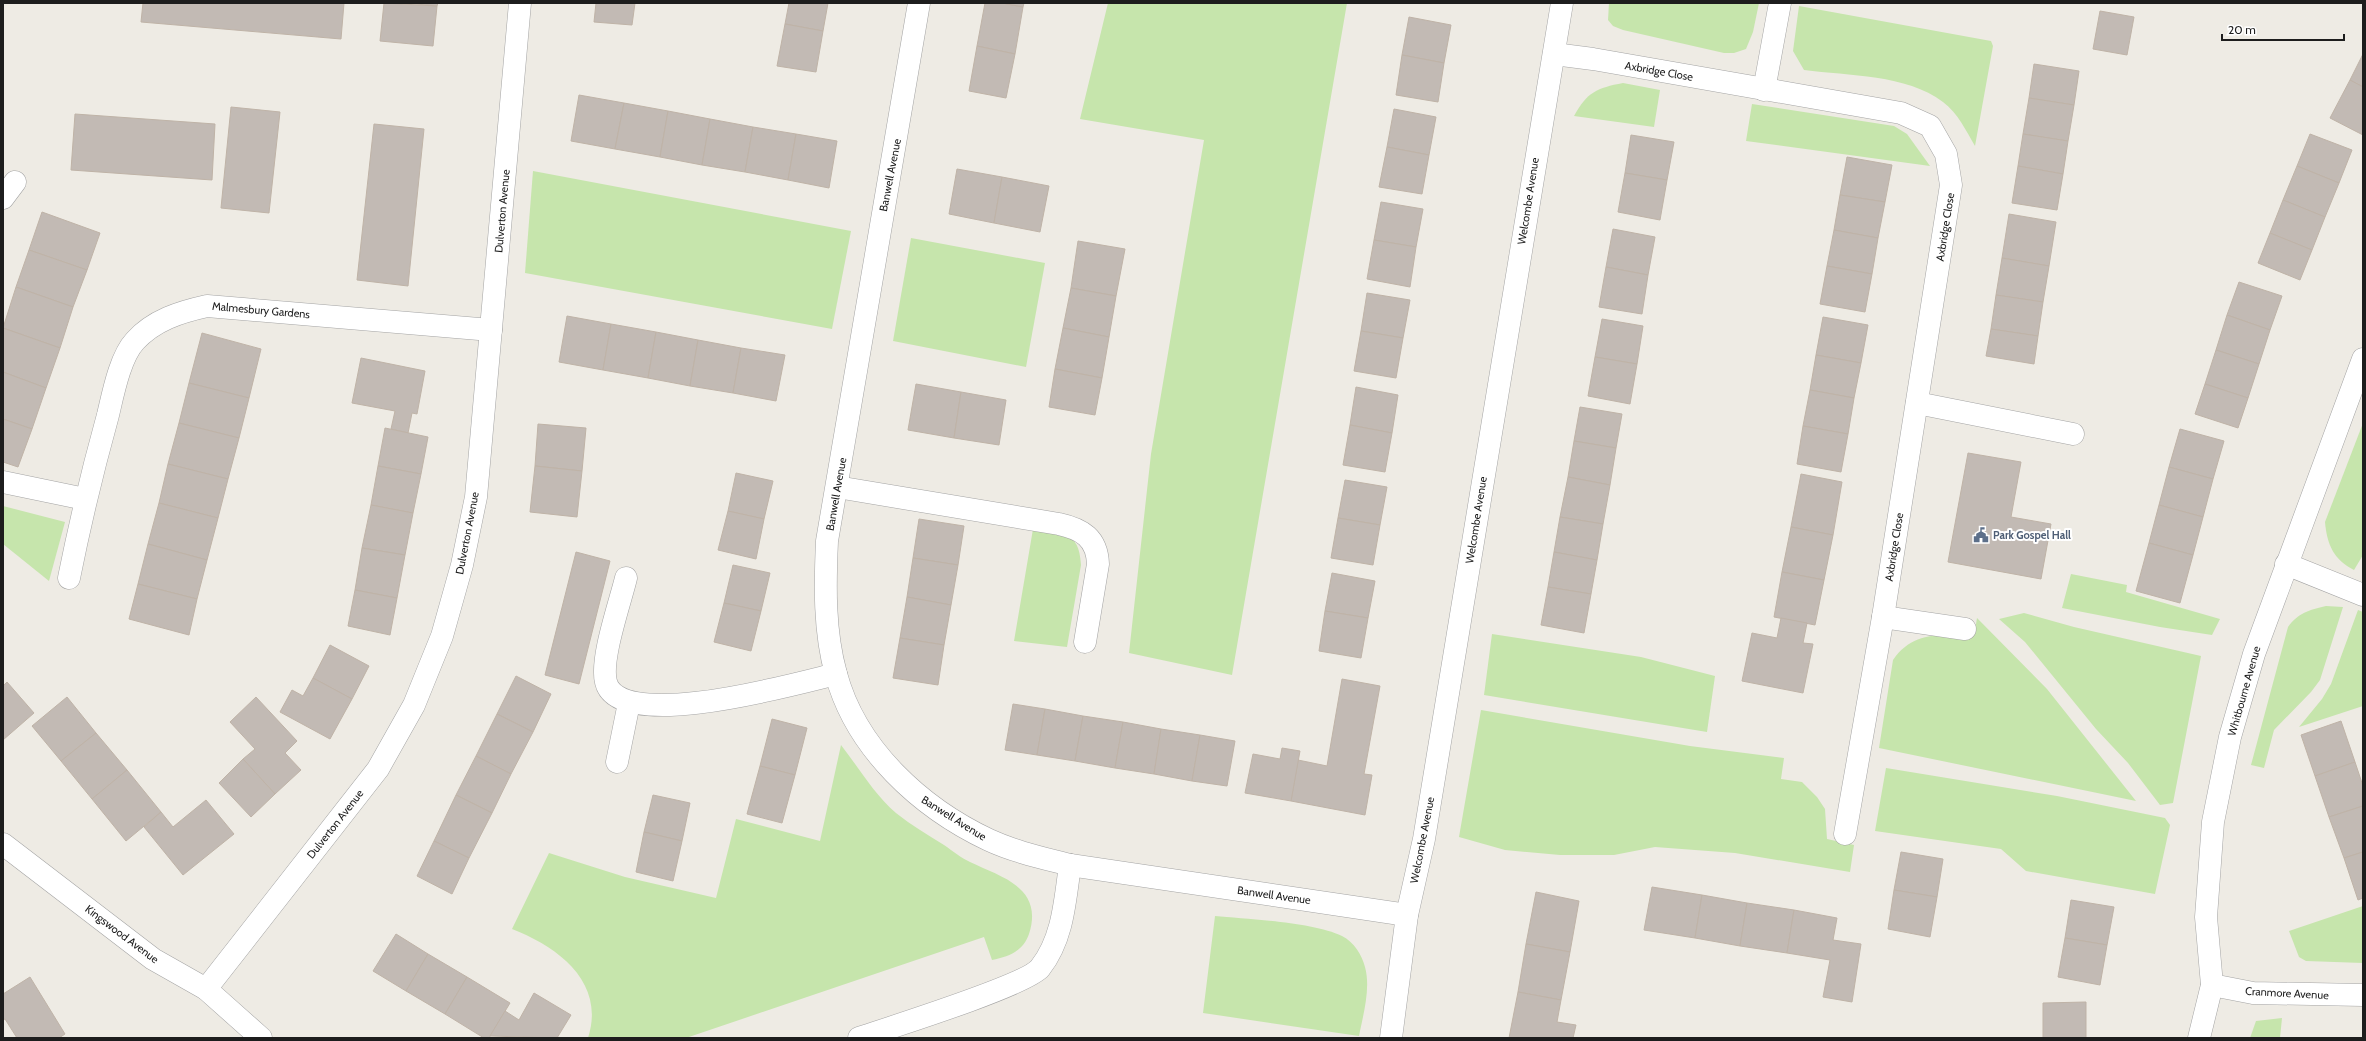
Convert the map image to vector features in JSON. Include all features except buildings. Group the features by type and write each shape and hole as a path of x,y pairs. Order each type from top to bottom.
{"street":[{"name":"Dulverton Avenue","path":"206,989 378,769 414,704 442,636 462,565 476,497 520,3"},
{"name":"Banwell Avenue","path":"919,3 827,541 825,574 830,640 836,674 847,702 866,737 881,758 918,796 938,811 989,840 1025,853 1070,865 1407,915"},
{"name":"Welcombe Avenue","path":"1391,1038 1407,915 1424,839 1562,3"},
{"path":"1764,90 1780,3"},
{"name":"Axbridge Close","path":"1554,54 1593,59 1901,113 1930,126 1946,154 1952,185 1883,617 1845,834"},
{"name":"Malmesbury Gardens","path":"69,578 85,499 116,384 134,342 149,328 167,318 207,306 491,330"},
{"name":"Whitbourne Avenue","path":"2199,1038 2212,985 2206,917 2213,822 2230,737 2254,654 2363,359"},
{"path":"1917,403 2073,434"},
{"path":"3,482 85,499"},
{"path":"836,487 1059,524 1075,528 1088,535 1098,554 1098,564 1085,642"},
{"path":"2286,564 2363,595"},
{"path":"626,578 603,668 609,691 629,703 682,705 719,700 836,674"},
{"path":"1883,617 1965,629"},
{"path":"617,762 629,703"},
{"name":"Kingswood Avenue","path":"3,844 153,959 206,989 261,1038"},
{"path":"860,1038 1010,985 1039,970 1052,951 1060,930 1070,865"},
{"name":"Cranmore Avenue","path":"2212,985 2253,992 2363,995"}],"green space":[{"path":"1108,3 1347,3 1232,675 1129,653 1151,454 1204,140 1080,119"},
{"path":"1609,3 1759,3 1753,32 1746,49 1734,53 1724,53 1623,30 1613,26 1608,20"},
{"path":"1799,6 1991,41 1993,46 1975,146 1953,111 1943,102 1928,93 1895,81 1858,75 1804,70 1793,51"},
{"path":"1623,83 1660,90 1654,127 1574,116 1583,101 1588,96 1599,89"},
{"path":"1752,104 1894,126 1907,134 1930,166 1746,141"},
{"path":"533,171 851,231 832,329 525,273"},
{"path":"911,238 1045,263 1026,367 893,341"},
{"path":"2363,423 2363,555 2354,570 2341,562 2333,551 2328,538 2325,522"},
{"path":"3,506 65,522 49,581 3,544"},
{"path":"1033,529 1060,534 1073,539 1080,553 1081,565 1067,647 1014,641"},
{"path":"2071,574 2127,585 2126,592 2220,619 2212,635 2160,627 2062,608"},
{"path":"2326,606 2343,607 2320,680 2311,692 2274,730 2264,768 2251,765 2288,627 2300,615"},
{"path":"2358,610 2363,612 2363,706 2299,727 2322,699 2331,684"},
{"path":"2024,613 2074,627 2201,656 2173,803 2160,805 2128,763 2096,729 2025,642 1999,619"},
{"path":"1977,618 2047,689 2136,801 1879,748 1893,660 1910,644 1929,636 1974,636"},
{"path":"1492,634 1641,657 1715,676 1707,732 1484,695"},
{"path":"1481,710 1690,746 1784,758 1781,779 1802,782 1817,797 1825,809 1827,839 1854,845 1850,872 1735,853 1655,847 1614,855 1560,855 1505,850 1459,837"},
{"path":"841,745 874,789 896,813 963,858 1017,886 1025,895 1030,905 1032,918 1029,934 1023,945 1010,955 992,960 984,937 686,1038 588,1038 592,1018 590,1000 584,984 574,969 546,946 512,929 549,853 625,877 716,898 736,819 820,841"},
{"path":"1886,768 2057,796 2165,818 2170,825 2155,894 2026,871 2001,849 1875,831"},
{"path":"2363,906 2363,963 2306,961 2299,957 2289,931"},
{"path":"1215,916 1298,924 1314,927 1342,936 1350,942 1357,949 1362,958 1367,975 1366,1002 1359,1036 1203,1013"},
{"path":"2282,1018 2280,1038 2250,1038 2256,1021"}],"place":[{"name":"Park Gospel Hall","path":"1981,535"}]}
